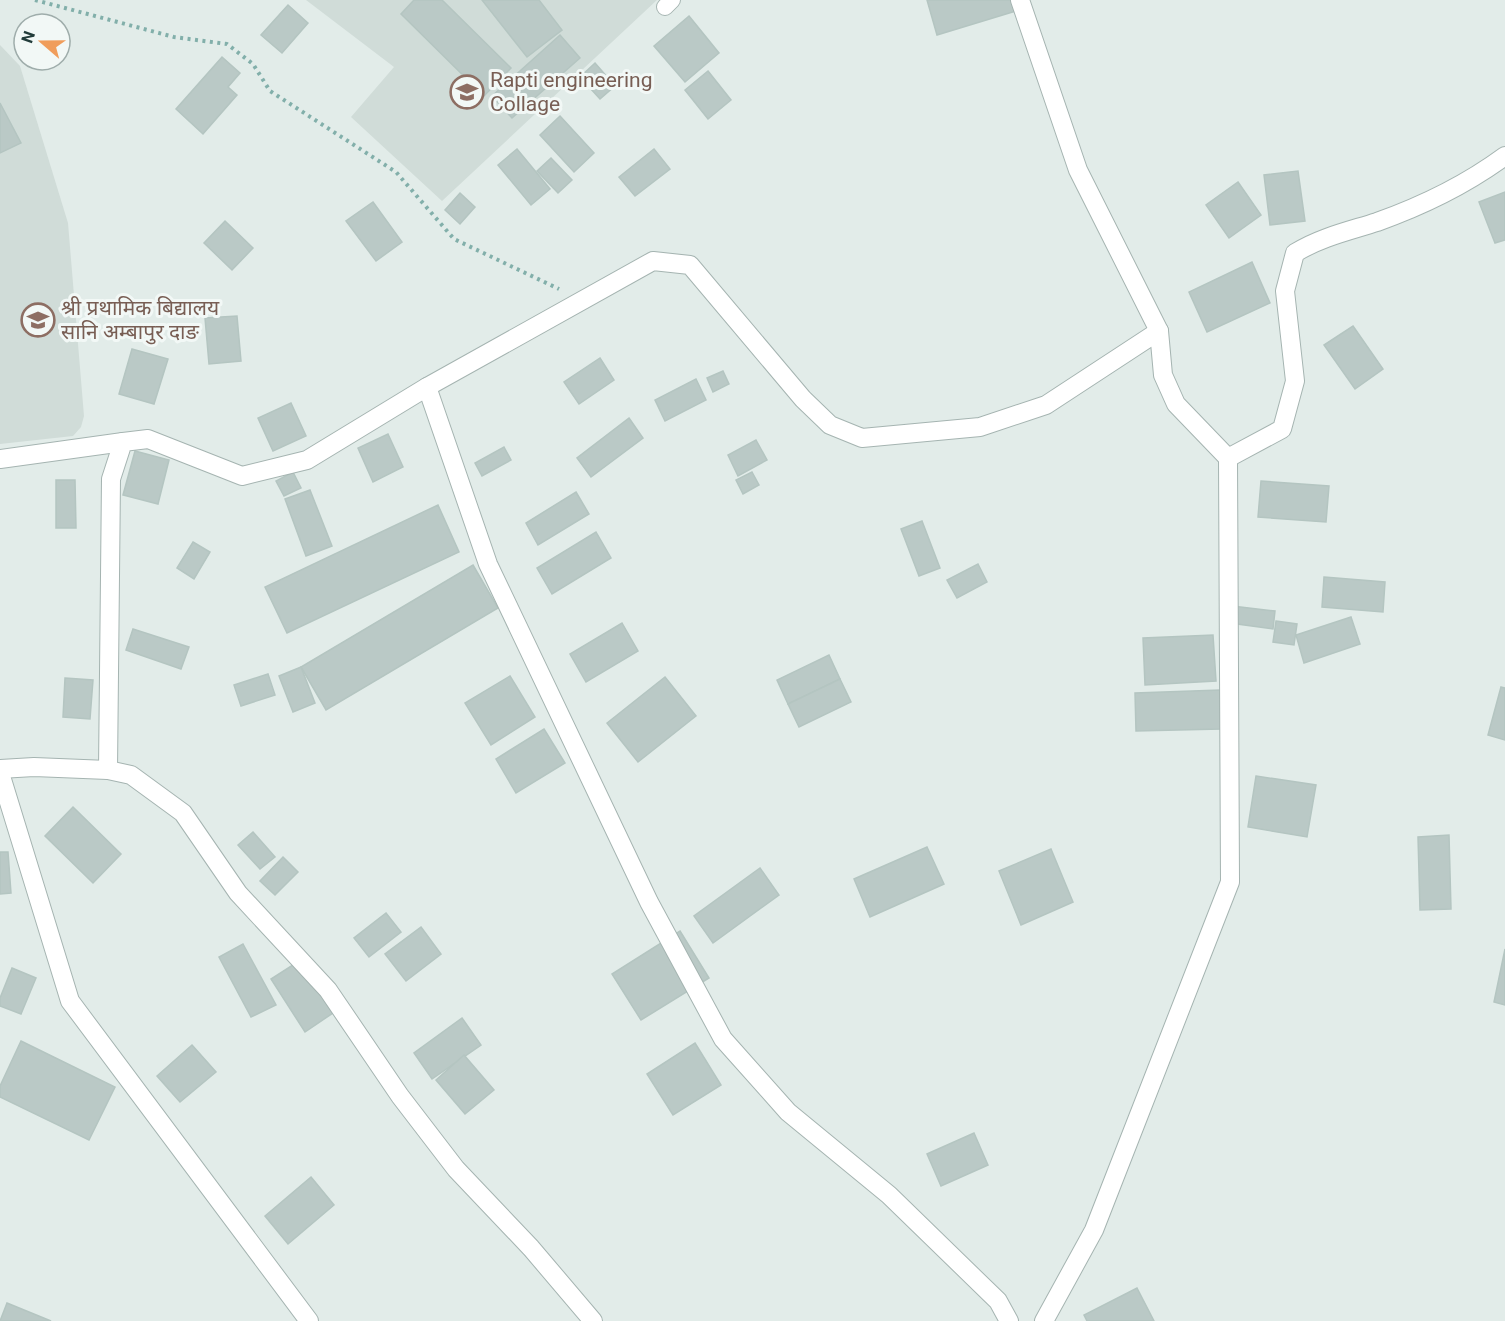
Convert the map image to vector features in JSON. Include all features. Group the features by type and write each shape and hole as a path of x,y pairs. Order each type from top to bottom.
{"street":[{"path":"1020,0 1078,170 1159,331 1163,375 1176,404 1228,458 1230,882 1094,1230 1044,1321"},
{"path":"1228,458 1282,429 1295,381 1285,291 1295,253 1317,240 1379,221 1472,180 1505,156"},
{"path":"0,459 148,439 242,476 307,460 427,387 653,261 690,265 802,399 830,425 862,438 980,427 1046,405 1159,331"},
{"path":"427,387 488,564 649,902 723,1039 788,1112 889,1195 998,1301 1010,1321"},
{"path":"108,770 111,479 123,442"},
{"path":"309,1321 70,1001 0,771 34,766 108,770 131,775 183,813 238,893 328,990 400,1096 456,1169 531,1248 593,1321"}],"path":[{"path":"35,0 174,36 227,44 253,64 270,91 396,172 454,239 583,300"}],"shaded area":[{"name":"Rapti engineering Collage","path":"306,0 657,0 442,201 351,117 394,67"},
{"name":"श्री प्रथामिक बिद्यालय सानि अम्बापुर दाङ","path":"0,45 12,58 12,72 22,72 68,223 84,416 81,427 73,436 0,444"}],"building":[{"path":"414,0 442,0 511,68 484,96 401,14"},
{"path":"482,0 539,0 562,30 527,57"},
{"path":"927,0 1013,0 1016,11 937,35"},
{"path":"288,5 308,23 282,53 261,35"},
{"path":"689,16 719,53 685,82 654,46"},
{"path":"560,35 580,58 512,118 492,96"},
{"path":"222,57 240,73 228,87 237,95 203,134 176,109"},
{"path":"595,63 615,86 600,99 580,77"},
{"path":"708,71 731,100 708,119 685,90"},
{"path":"0,103 21,143 0,153"},
{"path":"560,116 594,153 574,172 540,135"},
{"path":"517,149 550,189 531,205 498,165"},
{"path":"654,149 670,169 635,196 619,177"},
{"path":"551,158 572,180 558,193 537,171"},
{"path":"1298,171 1305,221 1270,225 1264,175"},
{"path":"1238,182 1261,215 1229,238 1206,205"},
{"path":"1505,192 1505,240 1495,243 1479,202"},
{"path":"460,193 475,207 460,224 445,210"},
{"path":"373,202 402,242 376,261 346,221"},
{"path":"225,221 253,248 232,270 204,243"},
{"path":"1252,262 1270,303 1207,332 1189,292"},
{"path":"237,316 241,361 209,364 205,318"},
{"path":"1353,326 1383,369 1355,389 1324,345"},
{"path":"132,349 168,359 154,404 119,394"},
{"path":"600,358 614,380 579,404 564,382"},
{"path":"723,371 729,384 713,392 707,378"},
{"path":"696,379 706,400 665,421 655,400"},
{"path":"291,403 306,436 273,451 258,418"},
{"path":"629,418 643,438 591,477 577,458"},
{"path":"388,434 403,467 373,482 358,448"},
{"path":"756,440 767,460 738,476 728,455"},
{"path":"504,447 511,460 482,476 475,463"},
{"path":"135,451 169,460 158,504 123,495"},
{"path":"293,472 301,488 284,496 276,481"},
{"path":"752,472 759,485 743,494 736,480"},
{"path":"56,480 75,480 76,528 56,528"},
{"path":"1261,481 1329,486 1326,522 1258,517"},
{"path":"310,490 332,546 306,556 285,499"},
{"path":"576,492 589,514 538,545 526,523"},
{"path":"438,505 459,552 287,633 265,587"},
{"path":"922,521 940,568 919,576 901,529"},
{"path":"596,532 611,558 552,594 537,568"},
{"path":"193,542 210,552 194,579 177,568"},
{"path":"978,564 987,582 957,598 947,580"},
{"path":"473,565 498,608 326,710 301,667"},
{"path":"1324,577 1385,582 1383,612 1322,607"},
{"path":"1232,606 1275,611 1273,629 1230,623"},
{"path":"1351,617 1360,644 1304,663 1296,635"},
{"path":"1276,621 1297,624 1294,645 1273,642"},
{"path":"622,623 638,651 586,682 570,654"},
{"path":"133,629 189,647 181,669 126,650"},
{"path":"1213,635 1216,681 1145,685 1143,638"},
{"path":"829,655 840,679 788,704 777,680"},
{"path":"301,667 315,703 293,712 279,676"},
{"path":"268,674 275,695 241,706 234,685"},
{"path":"510,676 535,717 491,745 465,703"},
{"path":"665,677 696,716 638,762 607,723"},
{"path":"65,678 93,680 90,719 63,717"},
{"path":"840,679 851,702 799,727 788,704"},
{"path":"1501,687 1505,688 1505,740 1488,735"},
{"path":"1220,690 1221,729 1136,731 1135,693"},
{"path":"544,729 565,763 516,793 496,759"},
{"path":"1256,776 1316,785 1307,837 1248,827"},
{"path":"73,807 121,854 93,883 45,836"},
{"path":"253,832 275,857 260,869 238,845"},
{"path":"1449,835 1451,909 1420,910 1418,837"},
{"path":"927,847 944,884 870,917 854,879"},
{"path":"1051,849 1073,902 1021,925 999,871"},
{"path":"0,852 8,852 11,893 0,894"},
{"path":"283,857 298,872 275,895 260,881"},
{"path":"760,868 779,895 713,943 694,916"},
{"path":"386,913 401,932 369,957 354,938"},
{"path":"421,927 441,954 406,981 385,954"},
{"path":"680,931 709,978 641,1020 612,974"},
{"path":"243,944 276,1005 251,1017 219,957"},
{"path":"1505,949 1505,1005 1494,1002"},
{"path":"299,961 333,1013 305,1032 271,979"},
{"path":"12,968 36,978 21,1014 0,1006 0,998"},
{"path":"462,1018 481,1045 432,1079 414,1053"},
{"path":"21,1041 115,1087 89,1140 0,1097 0,1086"},
{"path":"695,1043 721,1085 673,1115 647,1074"},
{"path":"192,1045 216,1072 180,1102 157,1076"},
{"path":"464,1055 494,1090 465,1114 436,1080"},
{"path":"974,1133 988,1165 941,1186 927,1154"},
{"path":"311,1177 334,1205 288,1244 265,1216"},
{"path":"1137,1288 1154,1321 1087,1321 1084,1315"},
{"path":"7,1303 51,1321 0,1321"}],"place":[{"name":"Rapti engineering Collage","path":"467,92"},
{"name":"श्री प्रथामिक बिद्यालय सानि अम्बापुर दाङ","path":"38,320"}]}
